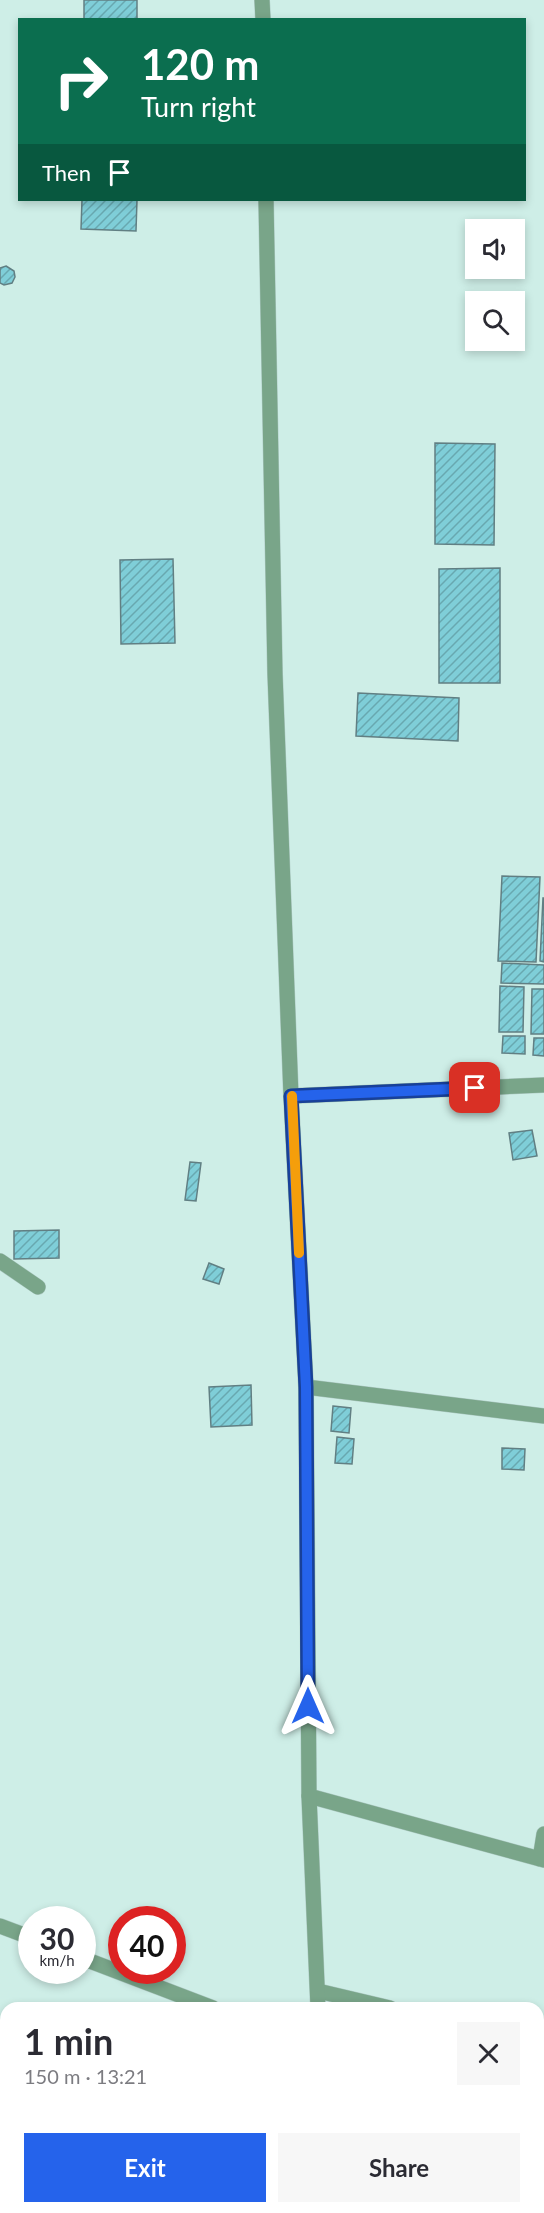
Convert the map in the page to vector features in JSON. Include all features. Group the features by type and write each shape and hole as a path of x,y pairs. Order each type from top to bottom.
{"street":[{"path":"262,0 263,18"},
{"path":"266,201 275,674 291,1096 306,1387 309,1796 318,2002"},
{"path":"291,1096 544,1085"},
{"path":"0,1262 38,1287"},
{"path":"306,1387 544,1416"},
{"path":"309,1796 542,1859 544,1834"},
{"path":"0,1926 18,1933"},
{"path":"96,1963 197,2002"},
{"path":"318,1991 365,2002"}],"building":[{"path":"84,0 137,0 137,18 84,18"},
{"path":"82,201 137,201 136,231 81,229"},
{"path":"6,266 14,271 15,277 12,283 4,285 0,283 0,268"},
{"path":"435,443 495,444 494,545 435,544"},
{"path":"173,559 175,643 121,644 120,560"},
{"path":"500,568 500,683 439,683 439,569"},
{"path":"358,693 459,698 458,741 356,736"},
{"path":"502,876 540,877 536,962 498,961"},
{"path":"544,898 544,962 540,961"},
{"path":"502,963 544,965 544,984 501,983"},
{"path":"500,986 524,987 523,1032 499,1032"},
{"path":"532,989 544,989 544,1034 531,1034"},
{"path":"503,1036 525,1036 525,1054 502,1053"},
{"path":"534,1038 544,1038 544,1056 533,1055"},
{"path":"532,1130 537,1156 513,1160 509,1133"},
{"path":"190,1162 201,1163 196,1201 185,1200"},
{"path":"59,1230 59,1258 14,1259 14,1231"},
{"path":"209,1263 224,1269 219,1284 203,1279"},
{"path":"251,1385 252,1425 211,1427 209,1387"},
{"path":"333,1406 351,1408 349,1433 331,1431"},
{"path":"337,1437 354,1439 352,1464 335,1463"},
{"path":"502,1448 525,1449 524,1470 502,1469"}],"slow traffic":[{"path":"292,1096 299,1253"}],"route":[{"path":"308,1706 306,1387 291,1096 475,1088"}]}
